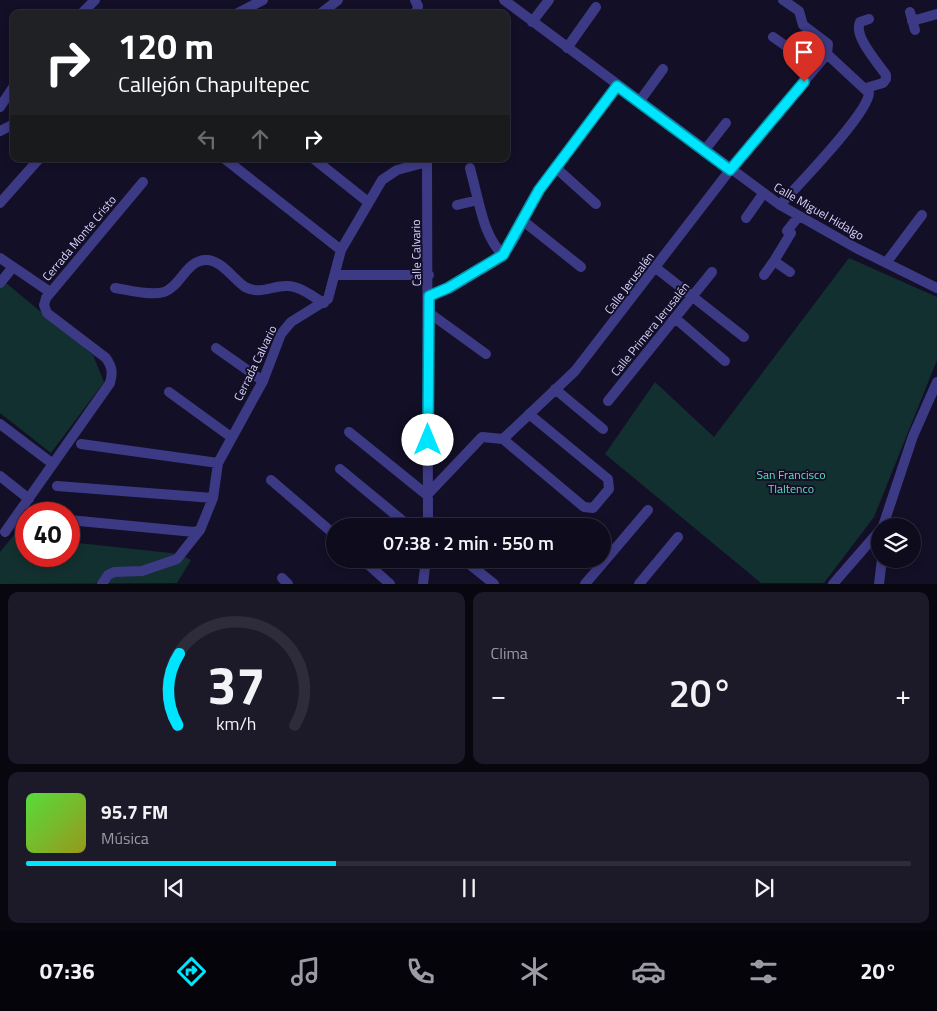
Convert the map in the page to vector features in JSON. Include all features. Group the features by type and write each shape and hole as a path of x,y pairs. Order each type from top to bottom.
{"street":[{"path":"84,10 95,0"},
{"path":"244,10 263,0"},
{"path":"325,10 338,0"},
{"name":"Calle Miguel Hidalgo","path":"504,0 638,102 780,206 937,288"},
{"path":"532,22 549,0"},
{"path":"780,206 827,154 866,104 869,93 866,88 827,54 828,44 824,39 803,25 799,12 783,0"},
{"path":"566,48 596,7"},
{"path":"912,21 936,18"},
{"path":"866,88 883,83 886,79 886,75 861,39 858,29 860,22 869,19"},
{"path":"773,37 816,67"},
{"name":"Calle Jerusalén","path":"503,439 575,371 730,170 827,54"},
{"path":"638,102 663,69"},
{"path":"429,296 448,288 503,255 512,243 529,205 617,86"},
{"path":"0,107 10,92"},
{"path":"704,151 726,122"},
{"path":"0,203 36,162"},
{"path":"229,162 342,250"},
{"path":"318,162 368,202"},
{"path":"115,288 156,293 166,291 195,262 204,260 213,261 245,286 255,290 267,290 285,286 295,287 324,303 328,299 342,250 382,180 396,170 421,162"},
{"name":"Calle Calvario","path":"427,162 429,275 428,518"},
{"path":"470,168 484,225 496,247 503,255"},
{"path":"556,168 596,204"},
{"name":"Cerrada Monte Cristo","path":"53,464 110,383 112,367 106,358 47,313 44,305 50,292 143,182"},
{"path":"746,218 763,194"},
{"path":"457,205 478,200"},
{"path":"886,263 922,216"},
{"path":"764,275 791,234 788,231 798,217"},
{"path":"522,220 581,267"},
{"path":"0,258 50,292"},
{"path":"774,261 790,272"},
{"path":"0,284 13,267"},
{"path":"656,268 744,336"},
{"name":"Calle Primera Jerusalén","path":"608,402 712,272"},
{"path":"336,275 429,275"},
{"name":"Cerrada Calvario","path":"102,584 108,575 114,572 142,571 177,558 200,530 213,498 218,463 230,436 270,365 275,347 291,322 324,303"},
{"path":"428,312 486,354"},
{"path":"675,318 725,361"},
{"path":"216,348 262,381"},
{"path":"886,518 913,436 937,382"},
{"path":"555,389 603,429"},
{"path":"169,392 230,436"},
{"path":"349,432 428,494 482,437 503,439 584,507 593,508 609,489 608,479 529,414"},
{"path":"0,424 53,464 28,502"},
{"path":"81,444 218,463"},
{"path":"340,469 399,518"},
{"path":"0,476 29,499"},
{"path":"271,480 326,528"},
{"path":"57,486 213,498"},
{"path":"585,584 648,510"},
{"path":"80,521 194,532 200,530"},
{"path":"5,532 15,522"},
{"path":"639,584 678,537"},
{"path":"833,584 871,540"},
{"path":"372,568 390,584"},
{"path":"423,584 425,568"},
{"path":"474,568 494,584"},
{"path":"879,584 881,568"}],"green space":[{"name":"San Francisco Tlaltenco","path":"849,258 937,297 937,360 874,517 871,518 871,521 824,583 761,583 605,454 655,382 714,437"},
{"path":"0,278 93,355 104,382 51,453 0,413"},
{"path":"14,535 15,567 80,567 80,543 180,554 191,560 177,583 0,584 0,552"}],"route":[{"path":"428,440 429,296 448,288 503,255 512,243 529,205 539,190 617,86 730,170 804,82"}]}
